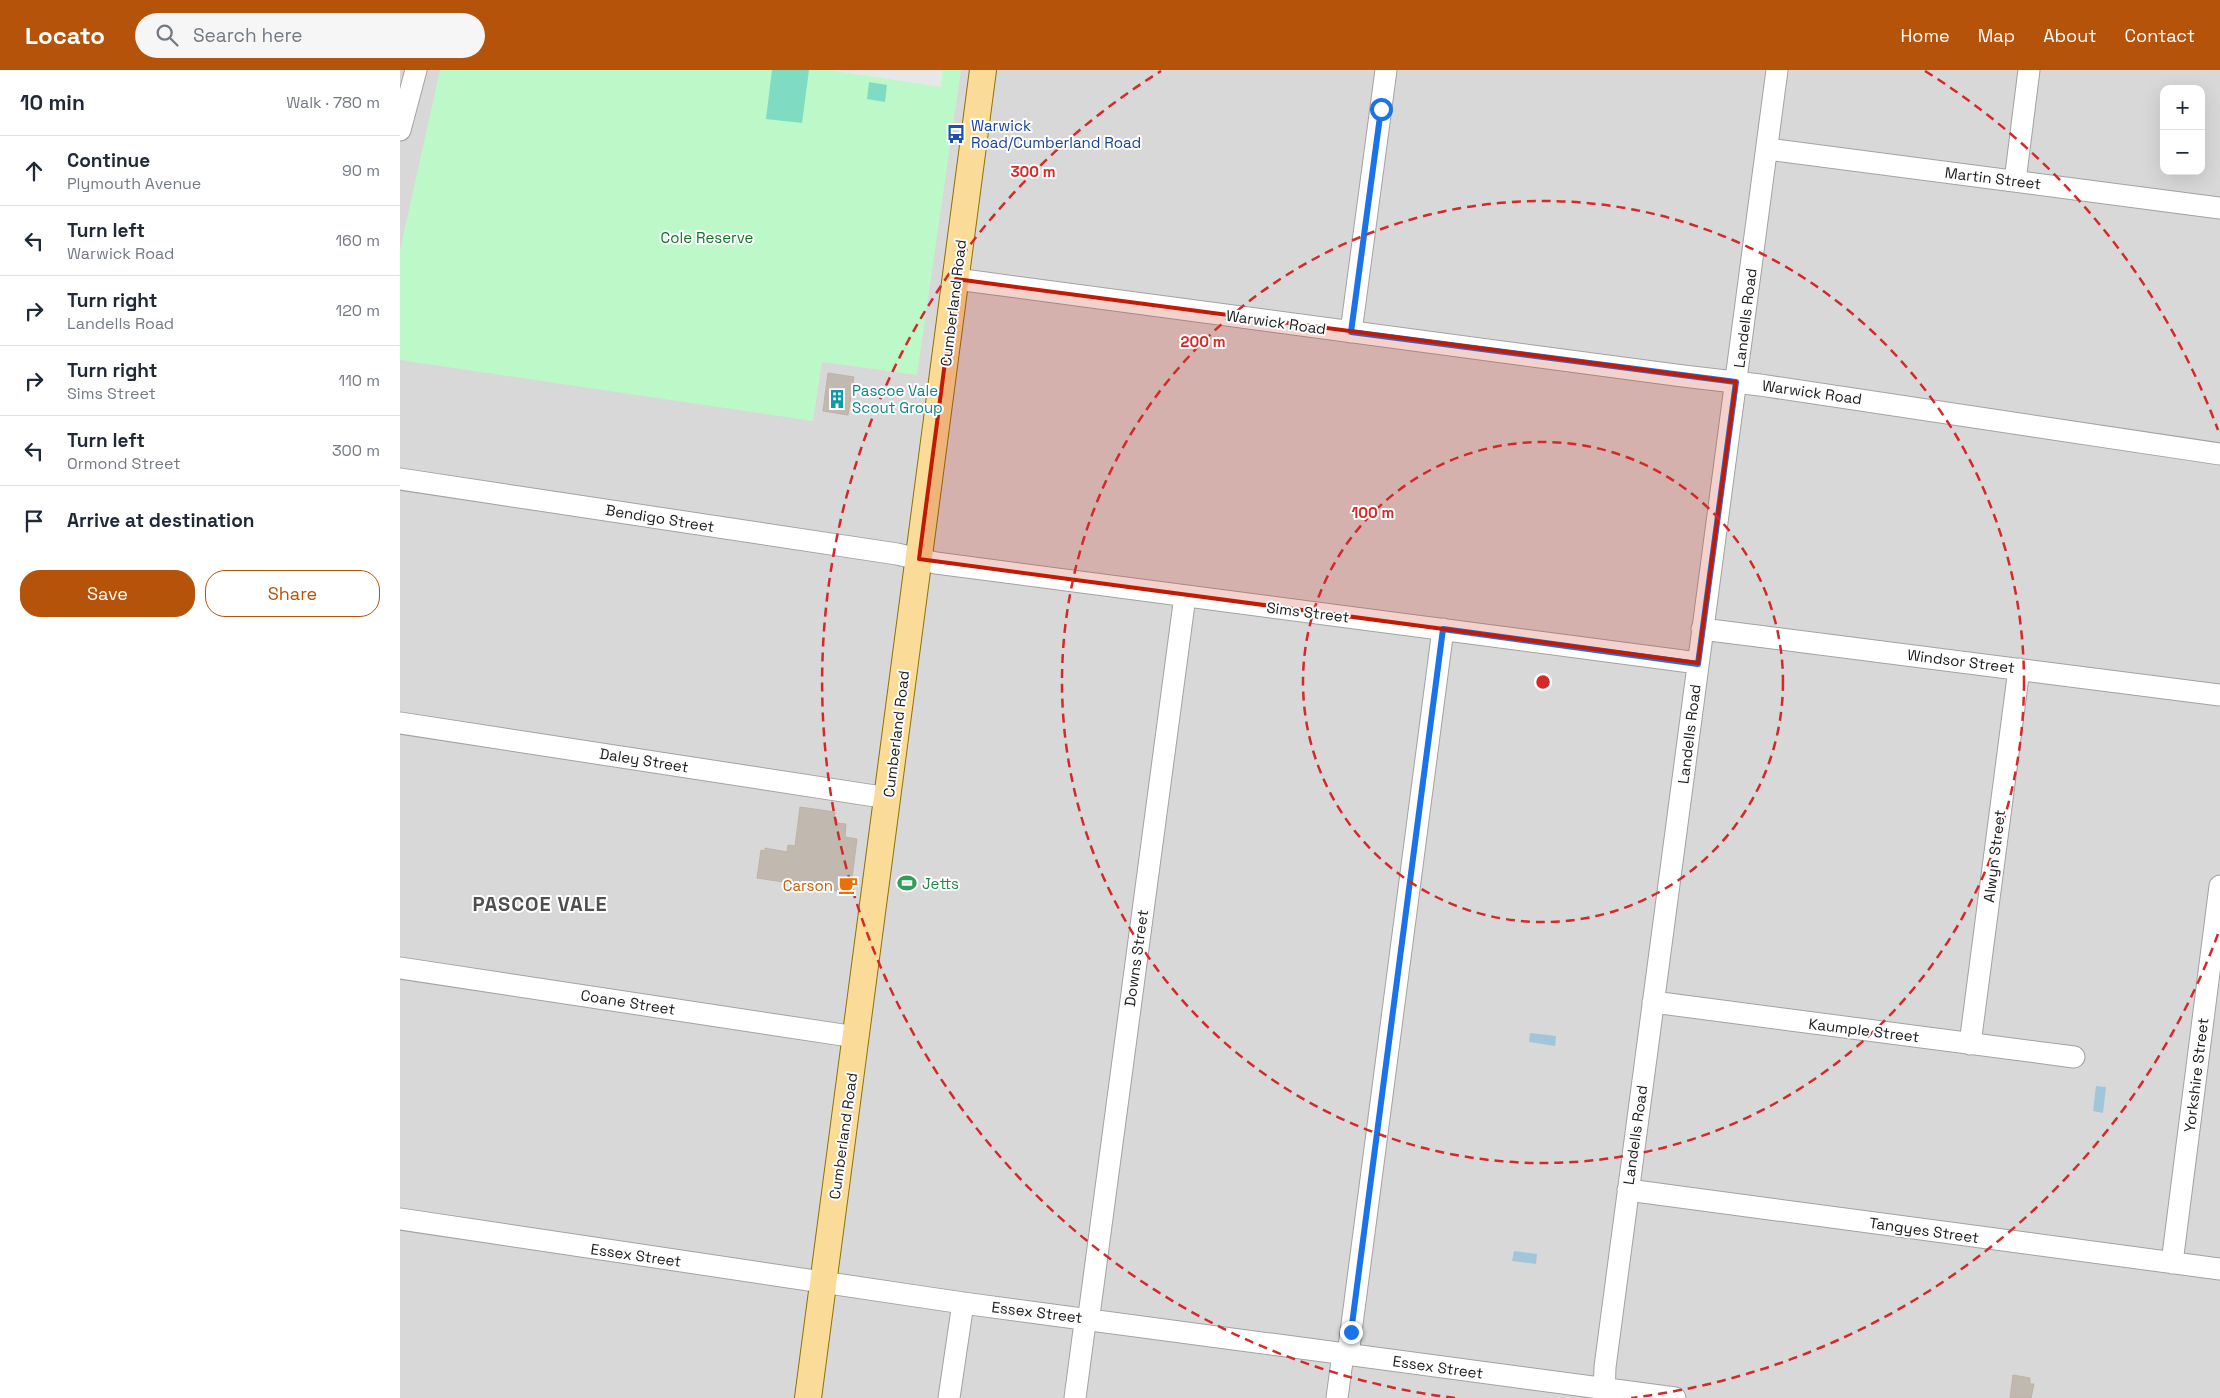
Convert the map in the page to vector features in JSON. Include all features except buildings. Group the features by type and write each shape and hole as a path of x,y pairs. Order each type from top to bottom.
{"main road":[{"name":"Cumberland Road","path":"808,1398 983,70"}],"street":[{"path":"400,130 416,70"},
{"path":"1351,332 1386,70"},
{"name":"Landells Road","path":"1603,1394 1628,1190 1777,70"},
{"path":"2015,181 2029,70"},
{"name":"Martin Street","path":"1767,149 2220,208"},
{"name":"Warwick Road","path":"956,280 1736,382 2220,454"},
{"name":"Bendigo Street","path":"400,479 919,559"},
{"name":"Sims Street","path":"919,559 936,563 1698,664"},
{"name":"Downs Street","path":"1075,1398 1185,596"},
{"path":"1337,1398 1345,1355 1443,629"},
{"name":"Windsor Street","path":"1702,629 2220,695"},
{"name":"Alwyn Street","path":"1970,1044 2019,668"},
{"name":"Daley Street","path":"400,723 888,798"},
{"name":"Yorkshire Street","path":"2172,1263 2220,886"},
{"name":"Coane Street","path":"400,968 856,1037"},
{"name":"Kaumple Street","path":"1653,1002 2074,1057"},
{"name":"Tangyes Street","path":"1628,1190 2220,1269"},
{"name":"Essex Street","path":"400,1219 963,1303 1345,1355 1603,1394 1674,1398"},
{"path":"948,1398 963,1303"}],"highlighted area":[{"path":"956,279 1736,382 1698,663 919,559"}],"shaded area":[{"path":"400,70 2220,70 2220,1398 400,1398"},
{"path":"828,70 943,70 941,87"}],"green space":[{"name":"Cole Reserve","path":"440,70 961,70 917,375 822,362 813,421 400,360 400,250"},
{"path":"772,70 809,70 802,123 766,119"},
{"path":"869,82 887,85 885,102 867,99"}],"water":[{"path":"1530,1033 1556,1036 1555,1046 1529,1042"},
{"path":"2096,1086 2106,1087 2103,1113 2093,1111"},
{"path":"1514,1251 1537,1254 1536,1264 1512,1261"}],"place":[{"name":"Warwick Road/Cumberland Road","path":"956,134"},
{"name":"Pascoe Vale Scout Group","path":"837,399"},
{"name":"Jetts","path":"907,883"},
{"name":"Carson","path":"848,885"}],"district":[{"name":"PASCOE VALE","path":"540,904"}],"route":[{"path":"1351,1332 1443,629 1698,664 1736,382 1351,332 1381,109"}]}
